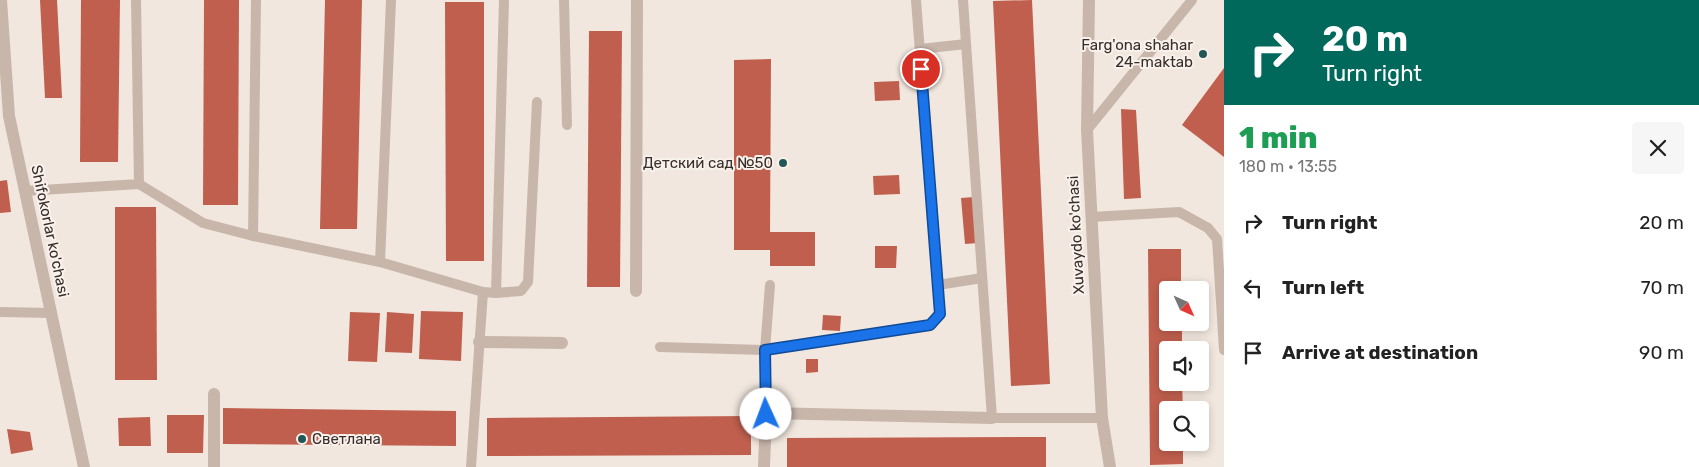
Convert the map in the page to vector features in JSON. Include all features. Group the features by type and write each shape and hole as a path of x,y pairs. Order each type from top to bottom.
{"street":[{"name":"Shifokorlar ko'chasi","path":"1,0 3,69 9,116 84,467"},
{"path":"636,291 637,0"},
{"name":"Xuvaydo ko'chasi","path":"1089,0 1087,130 1102,418 1110,467"},
{"path":"480,342 562,343"},
{"path":"214,394 214,467"},
{"path":"764,467 766,414 992,418"}],"lane":[{"path":"136,0 139,184"},
{"path":"253,236 256,0"},
{"path":"380,262 391,0"},
{"path":"496,293 504,0"},
{"path":"564,0 566,125"},
{"path":"660,347 765,350 930,325 940,314 916,0"},
{"path":"963,0 992,418 1102,418"},
{"path":"1087,130 1192,0"},
{"path":"920,49 966,44"},
{"path":"25,191 139,184 203,223 253,236 380,262 483,292 521,291 528,282 537,102"},
{"path":"1091,217 1179,212 1208,228 1217,240 1222,270 1224,350"},
{"path":"938,285 982,278"},
{"path":"766,414 765,350 770,285"},
{"path":"471,467 483,292"},
{"path":"0,312 51,313"}],"building":[{"path":"40,0 57,0 62,98 45,98"},
{"path":"81,0 120,0 118,162 80,162"},
{"path":"204,0 239,0 238,205 203,205"},
{"path":"325,0 362,0 357,229 320,229"},
{"path":"1032,0 1050,384 1011,386 993,1"},
{"path":"445,2 484,2 484,261 446,261"},
{"path":"589,31 622,31 620,287 587,287"},
{"path":"771,59 770,232 815,232 815,266 770,266 770,250 734,250 734,60"},
{"path":"1224,68 1224,157 1182,125"},
{"path":"899,81 900,100 875,101 874,82"},
{"path":"1121,109 1136,110 1141,198 1124,199"},
{"path":"899,175 900,194 874,195 873,176"},
{"path":"7,180 11,212 0,213 0,181"},
{"path":"974,197 978,243 965,244 961,198"},
{"path":"115,207 156,207 157,380 115,380"},
{"path":"875,246 897,246 896,268 875,268"},
{"path":"1148,249 1181,249 1181,281 1159,281 1159,331 1182,331 1182,341 1159,341 1159,391 1182,391 1183,401 1159,401 1159,451 1183,451 1183,464 1150,465"},
{"path":"421,311 463,312 461,361 419,359"},
{"path":"350,312 380,313 377,362 348,361"},
{"path":"387,312 414,314 412,353 385,352"},
{"path":"823,315 841,316 840,331 822,330"},
{"path":"806,359 818,359 818,372 806,373"},
{"path":"223,408 456,411 456,446 223,444"},
{"path":"167,415 204,415 203,453 167,453"},
{"path":"751,416 751,455 487,456 487,418"},
{"path":"150,417 151,446 119,446 118,418"},
{"path":"7,429 30,432 33,450 11,454"},
{"path":"1046,437 1046,467 787,467 787,438"}],"place":[{"name":"Farg'ona shahar 24-maktab","path":"1203,54"},
{"name":"Детский сад №50","path":"783,163"},
{"name":"Светлана","path":"302,439"}],"route":[{"path":"766,414 765,350 930,325 940,314 921,69"}]}
